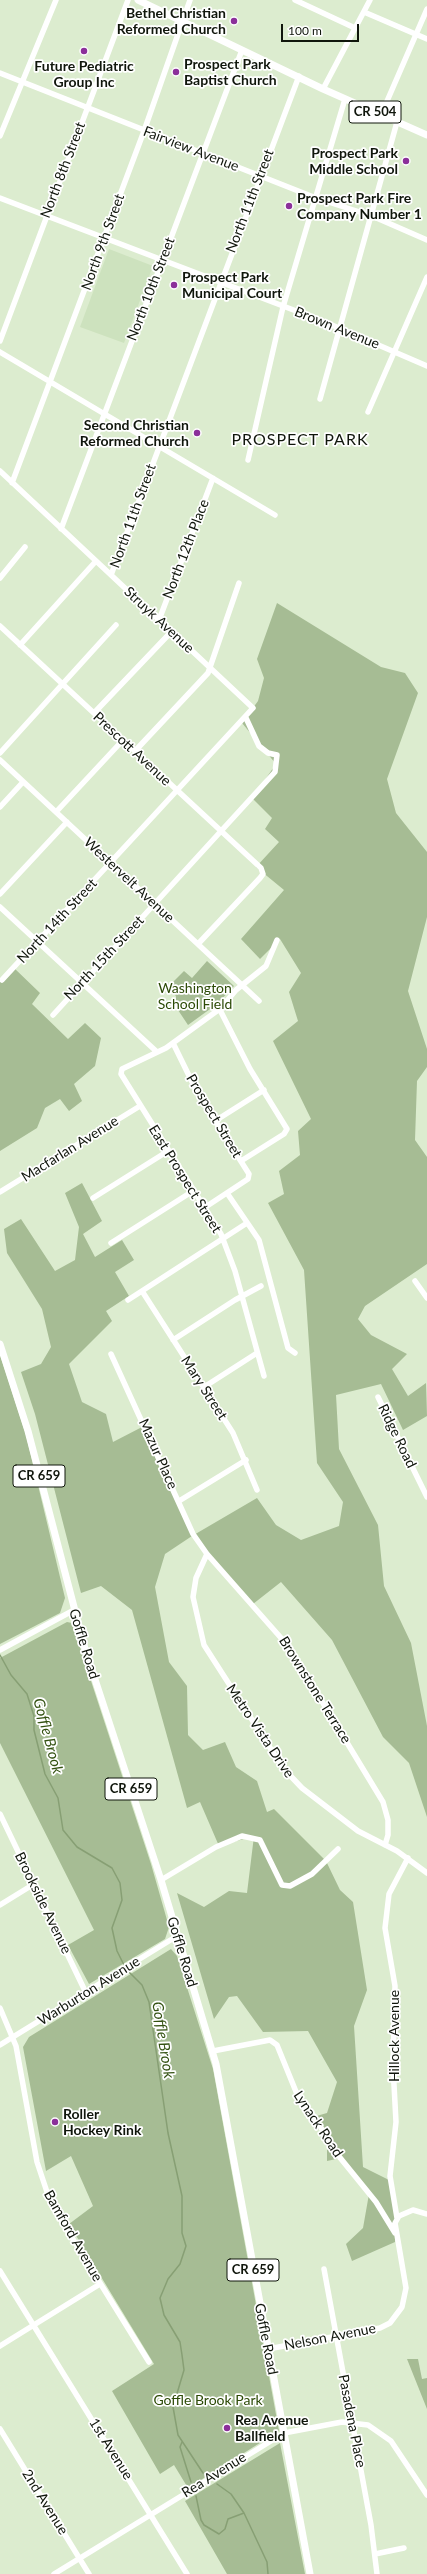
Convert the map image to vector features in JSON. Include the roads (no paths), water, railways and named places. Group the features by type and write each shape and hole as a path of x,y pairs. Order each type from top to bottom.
{"main road":[{"name":"CR 504","path":"138,0 181,19 323,89 427,135"},
{"name":"Goffle Road","path":"0,1344 30,1437 74,1610 161,1880 213,2052 310,2574"}],"street":[{"path":"0,136 56,0"},
{"name":"North 8th Street","path":"0,340 128,0"},
{"name":"North 9th Street","path":"12,483 104,240 179,34 181,19 190,0"},
{"path":"295,0 355,28"},
{"path":"323,89 370,0"},
{"path":"381,114 427,9"},
{"path":"364,12 427,39"},
{"name":"North 10th Street","path":"61,529 242,50"},
{"name":"Fairview Avenue","path":"0,73 86,109 260,175 316,198 372,216 427,240"},
{"name":"North 11th Street","path":"111,575 260,175 299,76"},
{"path":"248,460 283,307 345,99"},
{"path":"320,399 397,122"},
{"name":"Brown Avenue","path":"0,198 104,240 340,328 427,366"},
{"path":"368,412 427,277"},
{"path":"0,352 275,515"},
{"name":"Struyk Avenue","path":"0,471 252,706 252,710 246,718"},
{"name":"North 12th Place","path":"160,620 213,478"},
{"path":"0,578 25,547"},
{"name":"North 11th Street","path":"20,645 96,561"},
{"path":"135,752 208,673 239,584"},
{"path":"0,753 116,625"},
{"name":"Prescott Avenue","path":"1,629 261,868 262,874 198,944"},
{"path":"94,713 172,631"},
{"name":"North 15th Street","path":"53,1015 81,982 155,904 272,776 277,766 277,755 268,753 259,746 246,718"},
{"name":"North 14th Street","path":"2,980 246,718"},
{"path":"56,812 123,740"},
{"name":"Westervelt Avenue","path":"0,760 259,1001"},
{"path":"0,807 23,782"},
{"path":"0,894 67,822"},
{"path":"0,907 157,1052 173,1043 220,1008 242,985 266,966 277,940"},
{"path":"220,1008 287,1130 241,1161"},
{"name":"Prospect Street","path":"173,1043 197,1092 241,1161 249,1178 227,1193"},
{"name":"East Prospect Street","path":"157,1052 122,1069 121,1074 193,1191 219,1229 233,1265 264,1376"},
{"path":"215,1120 264,1090"},
{"name":"Macfarlan Avenue","path":"0,1192 140,1106"},
{"path":"93,1198 168,1151"},
{"path":"111,1243 193,1191"},
{"path":"204,1208 227,1193 260,1240 288,1348 295,1353"},
{"path":"128,1300 247,1223"},
{"path":"415,1281 427,1298"},
{"path":"173,1340 261,1286"},
{"name":"Mary Street","path":"142,1291 233,1433 246,1460 257,1490"},
{"path":"204,1387 257,1353"},
{"name":"Mazur Place","path":"111,1354 193,1534 207,1554"},
{"name":"Ridge Road","path":"378,1397 427,1497"},
{"path":"178,1501 246,1460"},
{"name":"Metro Vista Drive","path":"207,1554 194,1585 192,1597 199,1633 209,1656 290,1778 358,1832 386,1845 408,1858 427,1873"},
{"name":"Brownstone Terrace","path":"207,1554 283,1639 328,1707 386,1810 388,1835 386,1845"},
{"path":"0,1650 74,1610"},
{"name":"Brookside Avenue","path":"0,1814 86,1993"},
{"path":"161,1880 216,1847 242,1836 260,1840 282,1885 290,1886 316,1871 338,1849"},
{"name":"Hillock Avenue","path":"397,2218 390,2176 396,2122 393,2066 395,1986 385,1928 389,1894 408,1858"},
{"path":"0,1905 34,1884"},
{"name":"Warburton Avenue","path":"0,2045 177,1936"},
{"name":"Bamford Avenue","path":"0,2008 13,2037 43,2182 56,2211 148,2362"},
{"name":"Lynack Road","path":"213,2052 270,2040 277,2045 301,2104 315,2117 333,2149 376,2202 395,2233"},
{"path":"397,2218 413,2210 427,2214"},
{"name":"Nelson Avenue","path":"268,2349 380,2328 390,2323 399,2313 406,2288 395,2233 395,2223 397,2218"},
{"name":"Pasadena Place","path":"324,2269 353,2422 377,2574"},
{"name":"1st Avenue","path":"0,2271 187,2574"},
{"path":"0,2346 100,2284"},
{"name":"Rea Avenue","path":"54,2574 284,2433 342,2422 353,2422 368,2425 391,2441 427,2495"},
{"name":"2nd Avenue","path":"0,2429 89,2574"},
{"path":"375,2554 404,2548"}],"waterway":[{"name":"Goffle Brook","path":"0,1655 11,1675 27,1694 34,1716 34,1730 45,1774 58,1798 63,1830 77,1847 112,1868 120,1883 122,1900 112,1928 117,1951 125,1967"},
{"name":"Goffle Brook","path":"127,1970 142,1985 149,2002 168,2133 182,2196 182,2233 186,2246 180,2264 168,2279 160,2298 164,2315 180,2342 184,2370 173,2407 178,2435 203,2473"},
{"name":"Goffle Brook","path":"182,2442 180,2447 191,2482"},
{"name":"Goffle Brook","path":"217,2484 231,2494 244,2513 267,2562 268,2574"},
{"name":"Goffle Brook","path":"196,2496 201,2520 204,2525 219,2534 225,2529 228,2519 244,2513"}],"place":[{"name":"Bethel Christian Reformed Church","path":"234,21"},
{"name":"Future Pediatric Group Inc","path":"84,51"},
{"name":"Prospect Park Baptist Church","path":"176,72"},
{"name":"Prospect Park Middle School","path":"406,161"},
{"name":"Prospect Park Fire Company Number 1","path":"289,206"},
{"name":"Prospect Park Municipal Court","path":"174,285"},
{"name":"Second Christian Reformed Church","path":"197,433"},
{"name":"Roller Hockey Rink","path":"55,2122"},
{"name":"Rea Avenue Ballfield","path":"227,2428"}],"district":[{"name":"PROSPECT PARK","path":"300,440"}],"park label":[{"name":"Washington School Field","path":"195,996"},
{"name":"Goffle Brook Park","path":"208,2400"}]}
